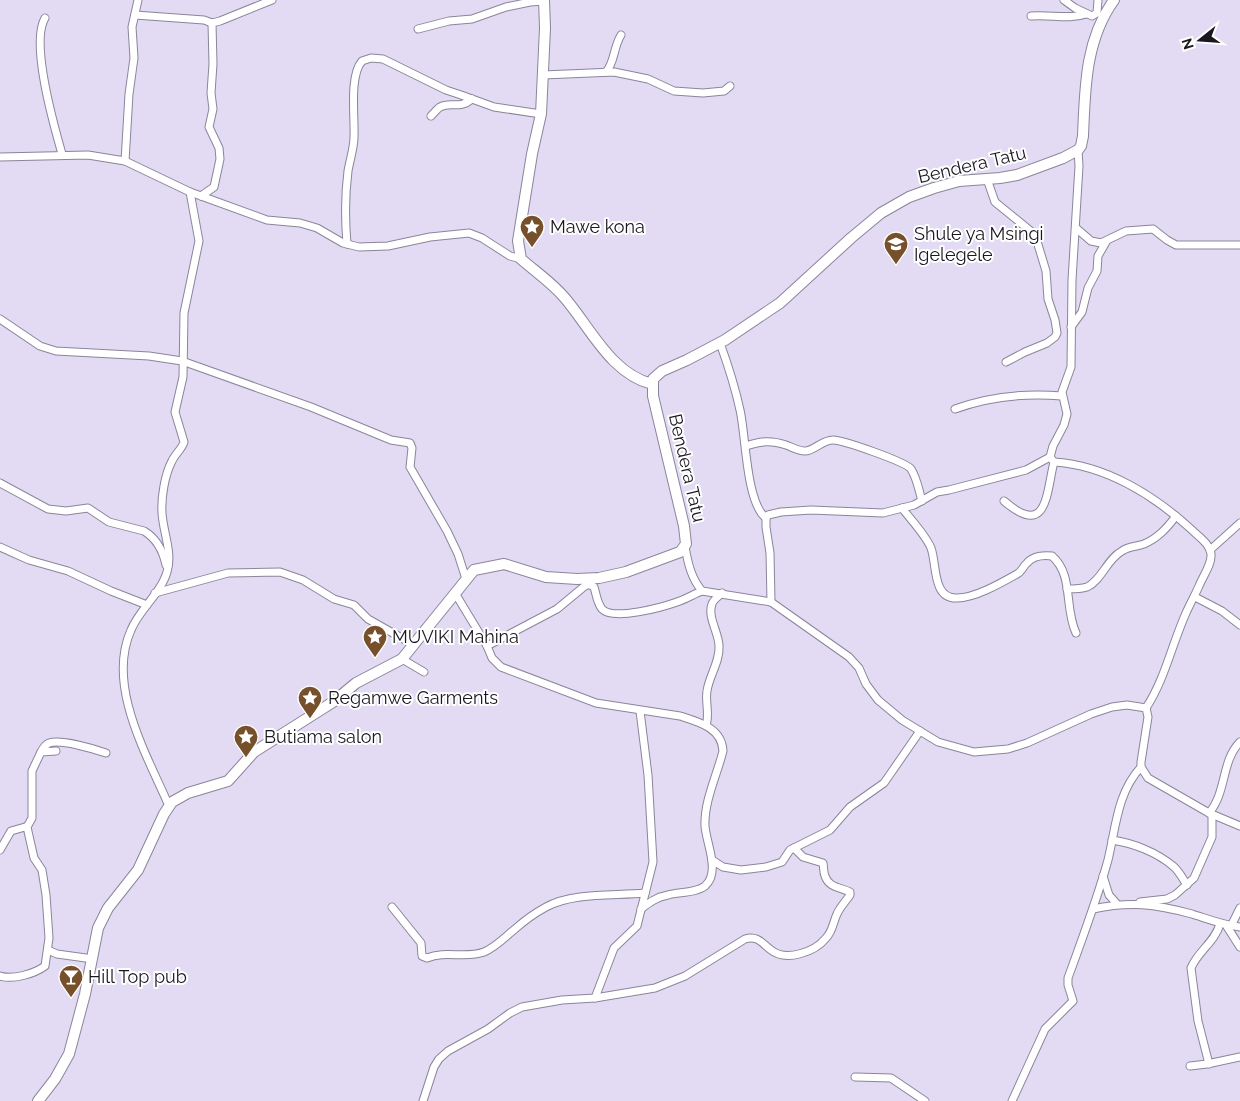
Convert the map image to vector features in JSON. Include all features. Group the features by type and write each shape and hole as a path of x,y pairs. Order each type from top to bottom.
{"main road":[{"path":"544,0 545,28 541,114 532,154 518,240 522,259 559,291 614,360 635,378 652,384"},
{"path":"1078,150 1083,136 1088,65 1101,22 1114,0"},
{"name":"Bendera Tatu","path":"169,806 178,797 228,781 254,752 333,702 356,683 402,659 474,570 504,564 546,577 587,582 626,572 680,552 685,547 684,526 659,420 652,384 653,379 662,371 720,343 780,302 830,256 882,213 909,197 959,182 1017,175 1063,158 1078,150"},
{"path":"38,1101 55,1079 69,1054 93,959 98,928 102,918 138,870 169,806"}],"street":[{"path":"126,161 129,94 134,58 132,27 138,0"},
{"path":"135,15 204,20 212,23 232,17 272,0"},
{"path":"418,29 449,21 472,19 506,7 544,0"},
{"path":"1064,0 1086,14"},
{"path":"1031,16 1096,15 1098,0"},
{"path":"45,18 40,28 43,78 62,154"},
{"path":"201,196 214,187 220,159 219,148 209,127 213,109 211,93 213,64 212,23"},
{"path":"606,72 610,67 614,49 621,35"},
{"path":"347,244 348,174 355,136 354,90 358,65 362,61 371,58 383,59 446,90 494,107 541,114"},
{"path":"543,75 606,72 630,74 648,79 674,91 713,93 724,91 730,86"},
{"path":"431,116 445,105 461,106 472,99"},
{"path":"1004,501 1015,511 1024,515 1039,512 1043,509 1046,502 1053,446 1067,414 1062,396 1071,367 1070,327 1079,166 1078,150"},
{"path":"0,157 62,154 88,155 126,161 190,192 267,220 300,223 317,228 347,244 359,247 388,246 430,237 469,233 482,238 510,256 522,259"},
{"path":"986,179 995,202 1033,233 1036,238 1046,271 1048,298 1057,328 1055,337 1047,343 1024,352 1006,362"},
{"path":"169,806 138,736 126,699 124,678 126,645 131,628 167,572 169,556 161,511 169,468 184,442 175,412 183,377 185,304 198,241 190,192"},
{"path":"1076,228 1096,243 1106,242 1126,231 1153,229 1176,245 1240,245"},
{"path":"1070,327 1082,312 1088,288 1097,271 1098,256 1106,242"},
{"path":"0,319 40,346 56,350 149,356 182,361 311,407 391,440 410,443 412,448 410,467 447,531 458,554 466,579"},
{"path":"720,343 740,410 755,502 761,514 766,518 770,553 771,602"},
{"path":"954,409 995,398 1062,396"},
{"path":"746,446 768,441 803,451 831,440 869,450 908,465 915,477 922,501"},
{"path":"766,518 768,515 781,512 811,510 882,513 922,501 937,492 1026,470 1052,460 1111,476 1152,499 1176,516 1210,550 1210,561 1186,613 1154,695 1146,708 1148,717 1141,766 1132,777 1126,789 1116,818 1103,876 1068,978 1073,1001 1045,1029 1012,1101"},
{"path":"0,483 48,509 66,511 88,508 109,522 148,533 164,556 167,572"},
{"path":"902,508 931,548 938,584 949,597 962,598 994,586 1017,574 1028,562 1045,555 1052,556 1062,568 1067,589 1069,612 1076,633"},
{"path":"1067,589 1087,587 1094,582 1116,555 1129,547 1143,544 1152,539 1164,531 1176,516"},
{"path":"1210,550 1240,523"},
{"path":"0,547 29,560 68,571 147,605"},
{"path":"685,547 690,569 702,591"},
{"path":"155,593 228,573 280,572 304,580 334,599 354,605 368,619 414,645"},
{"path":"487,646 557,609 587,582 594,587 602,608 607,612 618,613 637,613 678,602 702,591 771,602 849,657 878,700 902,720 938,742 974,752 1008,749 1049,735 1092,714 1112,707 1128,704 1146,708"},
{"path":"454,593 487,646 492,658 508,670 596,703 680,716 706,725 719,737 723,744 723,751 705,818 712,860 711,874 705,886 697,890 658,898 641,909"},
{"path":"706,725 708,721 707,689 714,670 719,646 710,612 712,603 722,593"},
{"path":"1194,597 1236,618 1240,625"},
{"path":"402,659 424,672"},
{"path":"595,998 614,948 637,926 653,862 648,775 640,711"},
{"path":"712,860 732,870 752,869 779,864 786,853 830,830 850,807 884,783 920,731"},
{"path":"1093,909 1117,904 1166,899 1175,895 1194,878 1212,837 1211,814 1220,798 1231,754 1240,742"},
{"path":"0,976 23,976 42,969 45,966 48,950 49,926 45,884 42,870 34,858 27,828 32,818 32,771 41,752 45,746 54,743 79,746 106,753"},
{"path":"41,752 56,751"},
{"path":"1141,766 1148,778 1211,814 1240,826"},
{"path":"0,850 11,831 23,827 27,828"},
{"path":"1112,840 1128,842 1162,859 1174,867 1187,885"},
{"path":"423,1101 439,1059 448,1051 488,1029 510,1013 522,1008 562,1000 595,998 656,988 685,976 745,939 752,937 757,938 776,954 784,956 800,954 825,940 832,929 838,911 850,895 850,892 833,886 828,882 825,877 823,863 803,857 794,848"},
{"path":"1103,876 1109,895 1117,904"},
{"path":"392,907 421,943 422,956 427,958 442,953 474,954 483,952 493,947 540,911 560,901 574,898 645,893"},
{"path":"1132,903 1168,908 1226,925 1240,927"},
{"path":"1209,1064 1198,1021 1191,968 1194,961 1240,908"},
{"path":"1226,925 1240,947"},
{"path":"48,950 56,954 93,959"},
{"path":"1190,1066 1240,1057"},
{"path":"855,1077 891,1078 925,1101"}],"place":[{"name":"Mawe kona","path":"532,248"},
{"name":"Shule ya Msingi Igelegele","path":"896,265"},
{"name":"MUVIKI Mahina","path":"375,658"},
{"name":"Regamwe Garments","path":"310,719"},
{"name":"Butiama salon","path":"246,758"},
{"name":"Hill Top pub","path":"71,998"}]}
